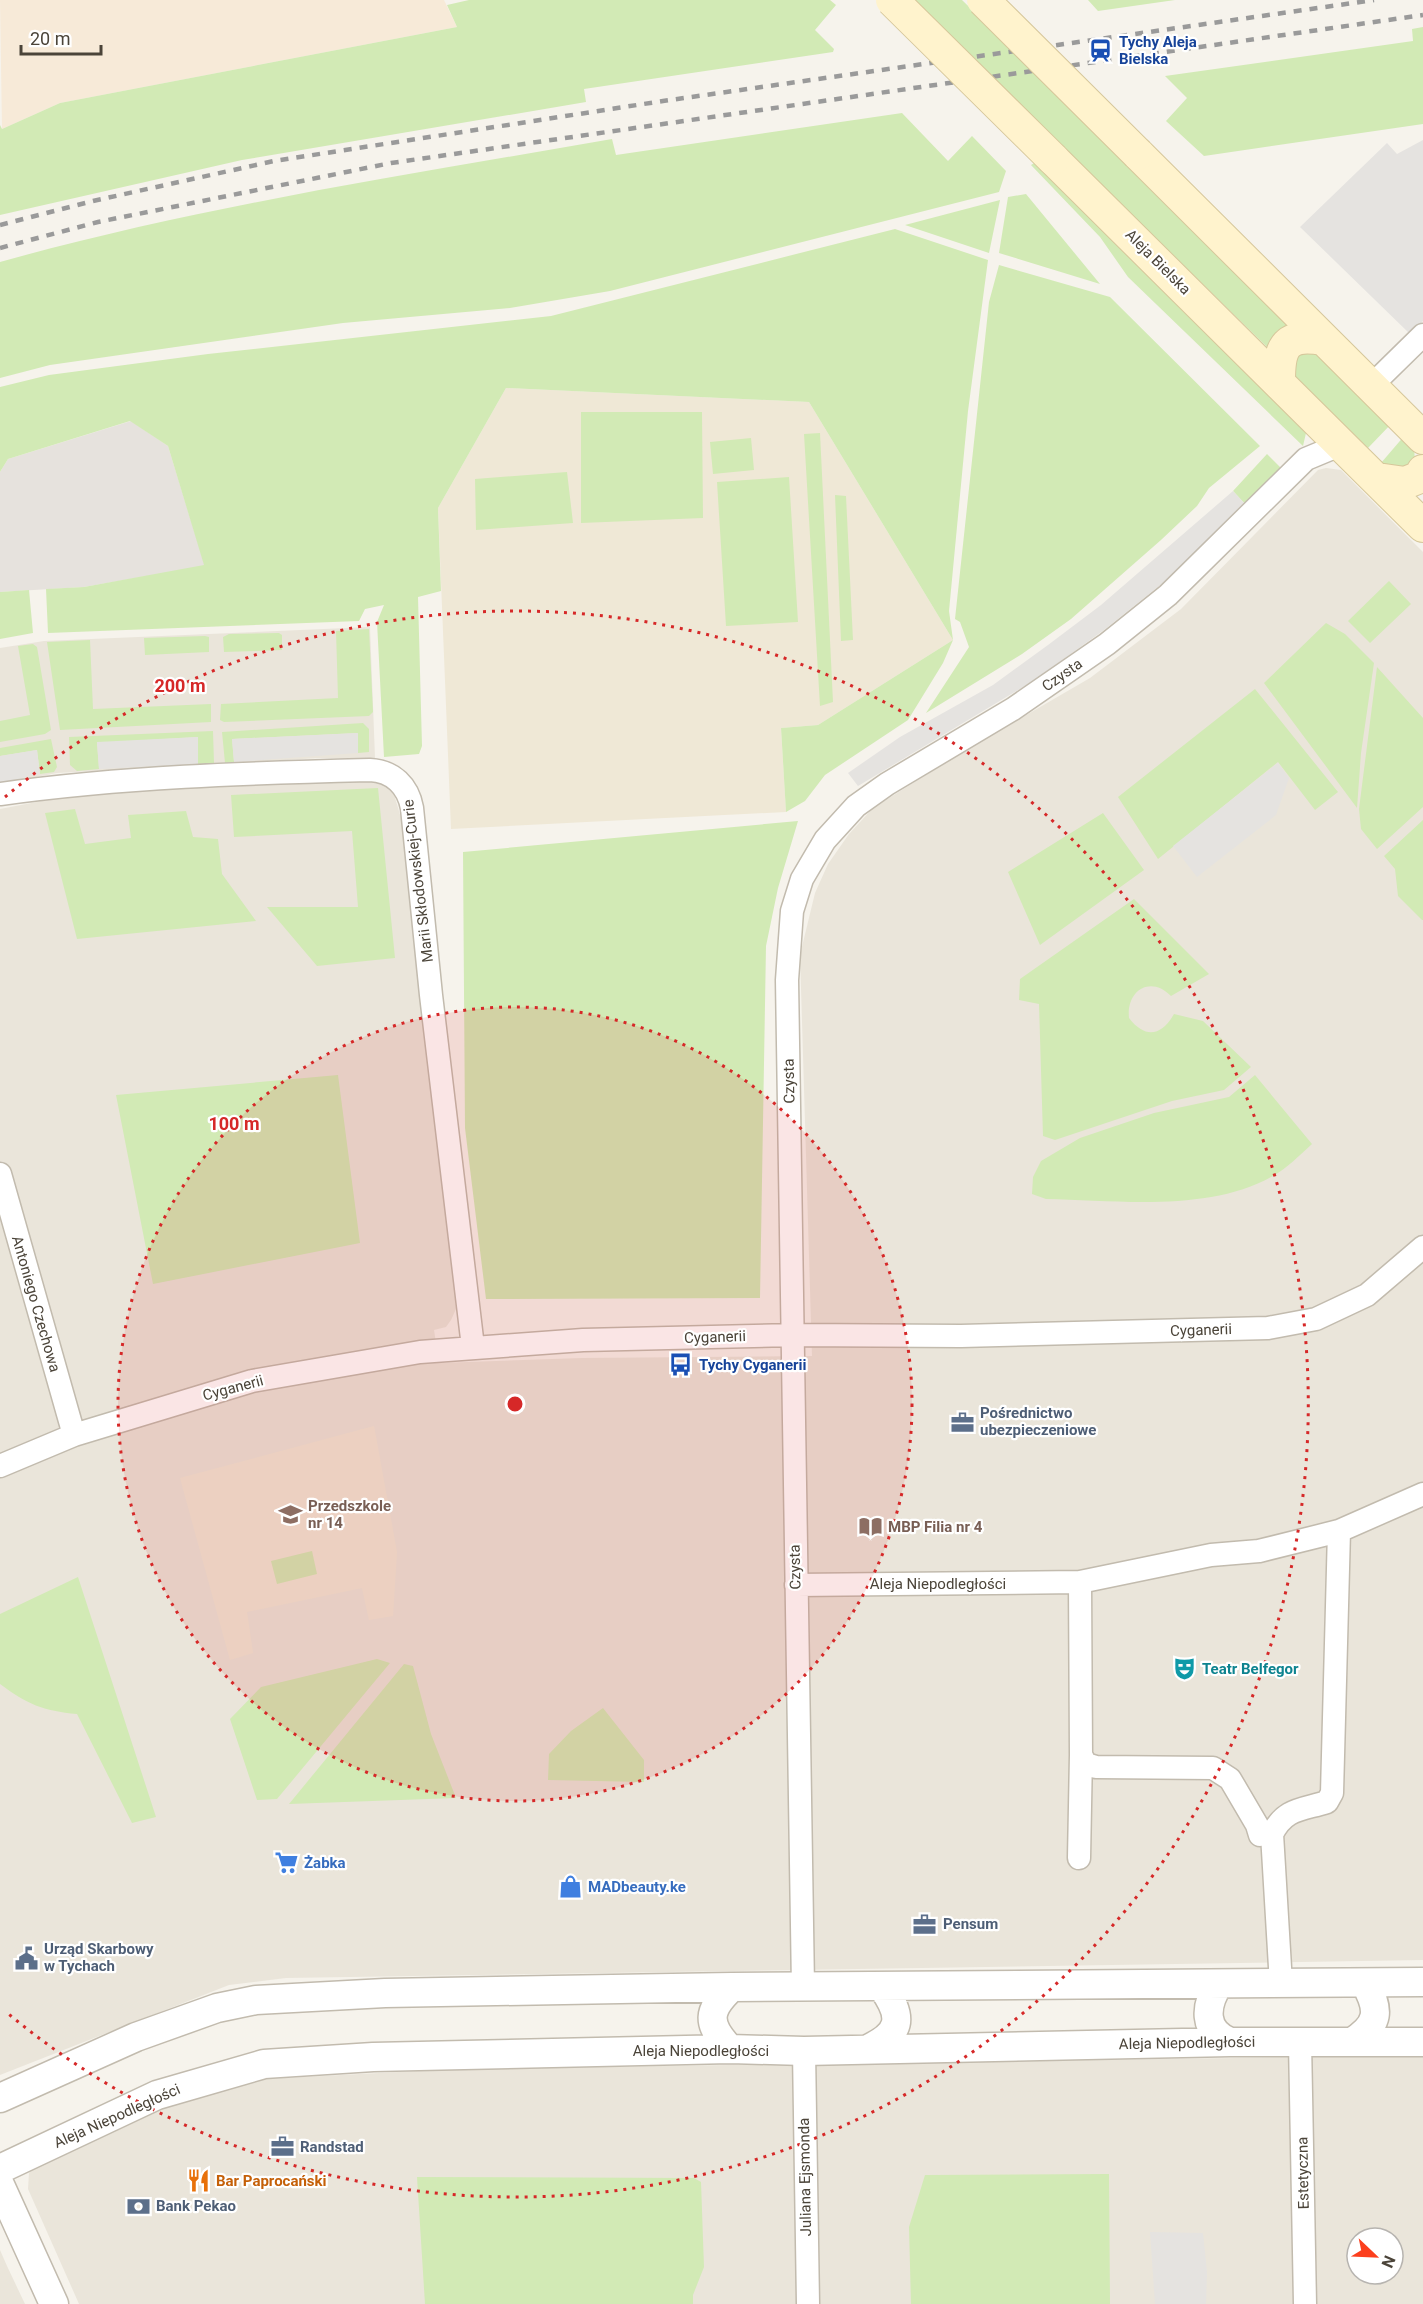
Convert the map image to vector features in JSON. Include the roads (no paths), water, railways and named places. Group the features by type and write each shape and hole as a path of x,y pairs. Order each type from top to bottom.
{"main road":[{"name":"Aleja Bielska","path":"892,0 1423,526"},
{"path":"983,0 1423,438"},
{"path":"1279,381 1279,359 1287,344 1302,336 1323,339"},
{"path":"1377,479 1405,483 1420,477 1423,471"}],"street":[{"path":"1371,387 1423,335"},
{"name":"Czysta","path":"802,1987 788,946 796,894 812,859 841,822 868,796 1013,709 1107,644 1183,581 1306,459 1342,444"},
{"name":"Marii Skłodowskiej-Curie","path":"0,794 65,784 220,774 370,770 388,774 405,787 412,808 432,1006 473,1347"},
{"name":"Antoniego Czechowa","path":"0,1174 74,1435"},
{"name":"Cyganerii","path":"0,1466 74,1435 252,1381 420,1352 583,1340 793,1335 961,1336 1268,1328 1316,1319 1367,1294 1420,1257"},
{"name":"Aleja Niepodległości","path":"796,1585 1080,1582 1211,1555 1259,1551 1339,1531 1423,1494"},
{"path":"1281,1984 1280,1936 1272,1834 1279,1820 1287,1813 1327,1802 1332,1793 1339,1531"},
{"path":"1079,1858 1080,1582"},
{"path":"1081,1755 1086,1764 1096,1767 1213,1768 1230,1779 1257,1825 1260,1835"},
{"path":"0,2098 136,2037 217,2008 256,2000 385,1993 732,1987 883,1988 1423,1982"},
{"path":"1352,2042 1366,2033 1374,2019 1374,1999 1365,1983"},
{"path":"1219,1984 1210,1998 1208,2014 1215,2030 1230,2042"},
{"path":"730,2049 717,2035 712,2020 718,2000 732,1987"},
{"path":"868,2049 887,2040 897,2020 895,2006 883,1988"},
{"name":"Aleja Niepodległości","path":"0,2169 157,2095 264,2064 373,2057 730,2049 804,2050 1230,2042 1423,2042"},
{"name":"Estetyczna","path":"1300,2042 1305,2304"},
{"name":"Juliana Ejsmonda","path":"804,2050 808,2304"},
{"path":"0,2185 54,2304"}],"railway":[{"path":"0,225 93,201 274,161 663,101 1374,0"},
{"path":"0,248 98,222 391,163 1423,15"}],"place":[{"name":"Tychy Aleja Bielska","path":"1101,51"},
{"name":"Tychy Cyganerii","path":"681,1365"},
{"name":"Pośrednictwo ubezpieczeniowe","path":"962,1422"},
{"name":"Przedszkole nr 14","path":"290,1515"},
{"name":"MBP Filia nr 4","path":"870,1527"},
{"name":"Teatr Belfegor","path":"1184,1669"},
{"name":"Żabka","path":"286,1863"},
{"name":"MADbeauty.ke","path":"570,1887"},
{"name":"Pensum","path":"925,1924"},
{"name":"Urząd Skarbowy w Tychach","path":"26,1958"},
{"name":"Randstad","path":"282,2147"},
{"name":"Bar Paprocański","path":"198,2181"},
{"name":"Bank Pekao","path":"138,2206"}]}
